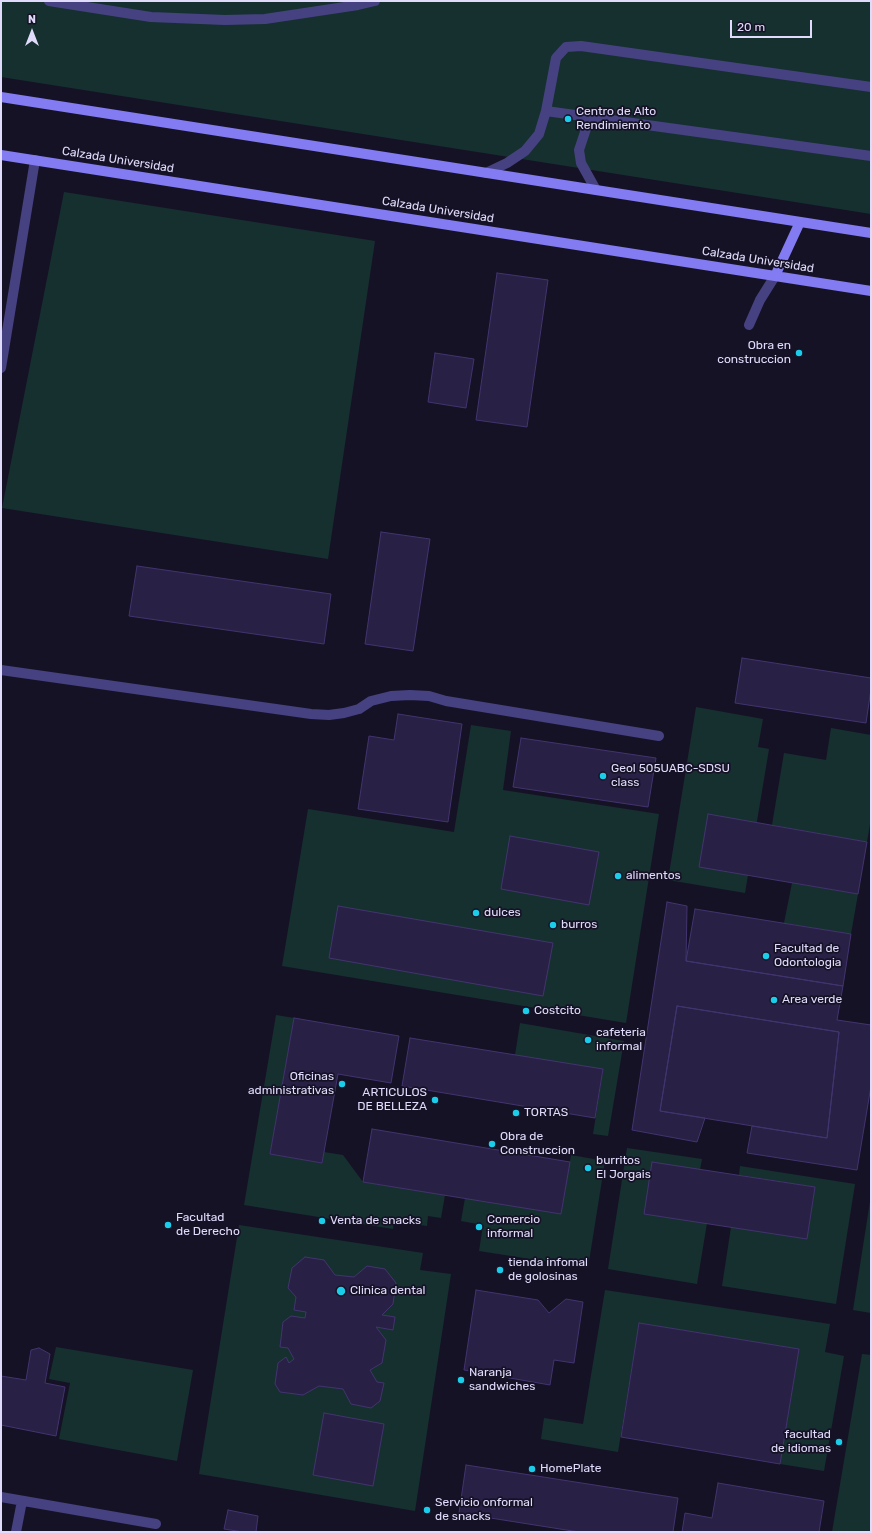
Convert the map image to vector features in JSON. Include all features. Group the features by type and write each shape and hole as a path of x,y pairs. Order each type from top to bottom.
{"main road":[{"path":"1,97 871,233"},
{"name":"Calzada Universidad","path":"1,155 871,291"},
{"path":"775,276 800,222"}],"street":[{"path":"49,1 151,17 225,20 265,19 358,5 375,1"},
{"path":"486,173 507,163 525,151 539,134 546,111 556,58 566,47 581,46 871,87"},
{"path":"546,111 871,156"},
{"path":"590,118 579,150 581,163 596,190"},
{"path":"1,368 35,160"},
{"path":"749,325 760,300 775,276"},
{"path":"1,670 311,714 329,715 344,713 359,709 372,702 391,696 429,696 446,702 659,736"},
{"path":"1,1497 156,1524"},
{"path":"16,1532 22,1501"}],"green space":[{"name":"Centro de Alto Rendimiemto","path":"1,1 871,1 871,214 1,77"},
{"path":"64,192 375,241 328,559 2,508"},
{"path":"696,707 763,719 758,747 769,749 745,893 668,880"},
{"path":"471,725 511,731 503,790 659,814 626,1023 282,966 308,809 454,832"},
{"path":"831,728 871,735 871,818 867,842 772,825 784,753 826,760"},
{"path":"792,883 858,894 851,934 784,923"},
{"path":"276,1015 294,1018 270,1154 322,1163 324,1152 343,1155 363,1182 445,1195 441,1218 428,1216 427,1226 394,1221 393,1229 244,1205"},
{"path":"520,1023 624,1041 608,1136 593,1134 603,1070 515,1055"},
{"path":"627,1148 702,1159 700,1170 644,1214 707,1223 697,1284 608,1269"},
{"path":"571,1155 605,1161 588,1268 479,1251 483,1225 461,1221 465,1198 561,1214"},
{"path":"740,1166 855,1184 836,1304 722,1286 731,1227 807,1239 815,1187 739,1175"},
{"path":"871,1195 871,1313 853,1310"},
{"path":"239,1225 423,1253 420,1270 451,1274 415,1511 199,1474"},
{"path":"605,1290 830,1324 825,1352 844,1356 824,1471 780,1464 799,1349 639,1323 618,1452 541,1439 544,1418 583,1424"},
{"path":"56,1347 193,1370 177,1461 59,1439 70,1383 49,1379"},
{"path":"862,1354 871,1355 871,1532 832,1532"}],"building":[{"path":"497,273 548,280 527,427 476,420"},
{"path":"435,353 474,359 466,408 428,402"},
{"path":"381,532 430,539 413,651 365,644"},
{"path":"137,566 331,594 324,644 129,616"},
{"path":"742,658 871,678 871,689 866,723 735,703"},
{"path":"398,714 462,724 448,822 358,809 369,736 394,740"},
{"path":"521,738 656,758 648,807 513,787"},
{"path":"708,814 867,842 858,894 699,867"},
{"path":"510,836 599,852 589,905 501,889"},
{"path":"667,902 687,906 686,961 843,986 837,1020 871,1025 871,1086 857,1170 747,1153 752,1126 827,1138 839,1032 677,1006 660,1111 705,1118 697,1142 632,1130"},
{"path":"338,906 553,943 543,996 329,958"},
{"path":"695,909 851,934 843,986 686,961"},
{"path":"677,1006 839,1032 827,1138 660,1111"},
{"path":"294,1018 399,1036 391,1083 338,1074 322,1163 270,1154"},
{"path":"410,1038 603,1069 595,1118 402,1086"},
{"path":"372,1129 570,1162 561,1214 363,1182"},
{"path":"652,1162 815,1187 807,1239 644,1214"},
{"path":"305,1257 324,1260 335,1275 354,1277 367,1266 385,1269 396,1283 393,1304 382,1315 395,1317 393,1330 376,1327 386,1340 382,1363 370,1370 377,1382 384,1383 380,1401 371,1408 351,1404 343,1389 319,1386 303,1395 280,1392 275,1384 278,1363 286,1357 289,1363 294,1359 288,1348 280,1347 283,1322 291,1316 305,1318 306,1312 294,1310 296,1297 288,1288 292,1268"},
{"path":"476,1290 538,1300 549,1313 566,1299 583,1302 574,1363 554,1360 550,1385 464,1370"},
{"path":"639,1323 799,1349 780,1464 621,1437"},
{"path":"39,1348 50,1354 45,1383 65,1387 56,1436 1,1425 1,1376 26,1380 31,1350"},
{"path":"324,1413 384,1424 373,1486 313,1475"},
{"path":"466,1465 678,1498 673,1532 579,1532 459,1513"},
{"path":"718,1483 824,1501 819,1532 682,1532 685,1513 712,1518"},
{"path":"228,1510 258,1516 256,1532 243,1532 224,1529"}],"place":[{"name":"Centro de Alto Rendimiemto","path":"568,119"},
{"name":"Obra en construccion","path":"799,353"},
{"name":"Geol 505UABC-SDSU class","path":"603,776"},
{"name":"alimentos","path":"618,876"},
{"name":"dulces","path":"476,913"},
{"name":"burros","path":"553,925"},
{"name":"Facultad de Odontologia","path":"766,956"},
{"name":"Area verde","path":"774,1000"},
{"name":"Costcito","path":"526,1011"},
{"name":"cafeteria informal","path":"588,1040"},
{"name":"Oficinas administrativas","path":"342,1084"},
{"name":"ARTICULOS DE BELLEZA","path":"435,1100"},
{"name":"TORTAS","path":"516,1113"},
{"name":"Obra de Construccion","path":"492,1144"},
{"name":"burritos El Jorgais","path":"588,1168"},
{"name":"Venta de snacks","path":"322,1221"},
{"name":"Facultad de Derecho","path":"168,1225"},
{"name":"Comercio informal","path":"479,1227"},
{"name":"tienda infomal de golosinas","path":"500,1270"},
{"name":"Clinica dental","path":"341,1291"},
{"name":"Naranja sandwiches","path":"461,1380"},
{"name":"facultad de idiomas","path":"839,1442"},
{"name":"HomePlate","path":"532,1469"},
{"name":"Servicio onformal de snacks","path":"427,1510"}]}
